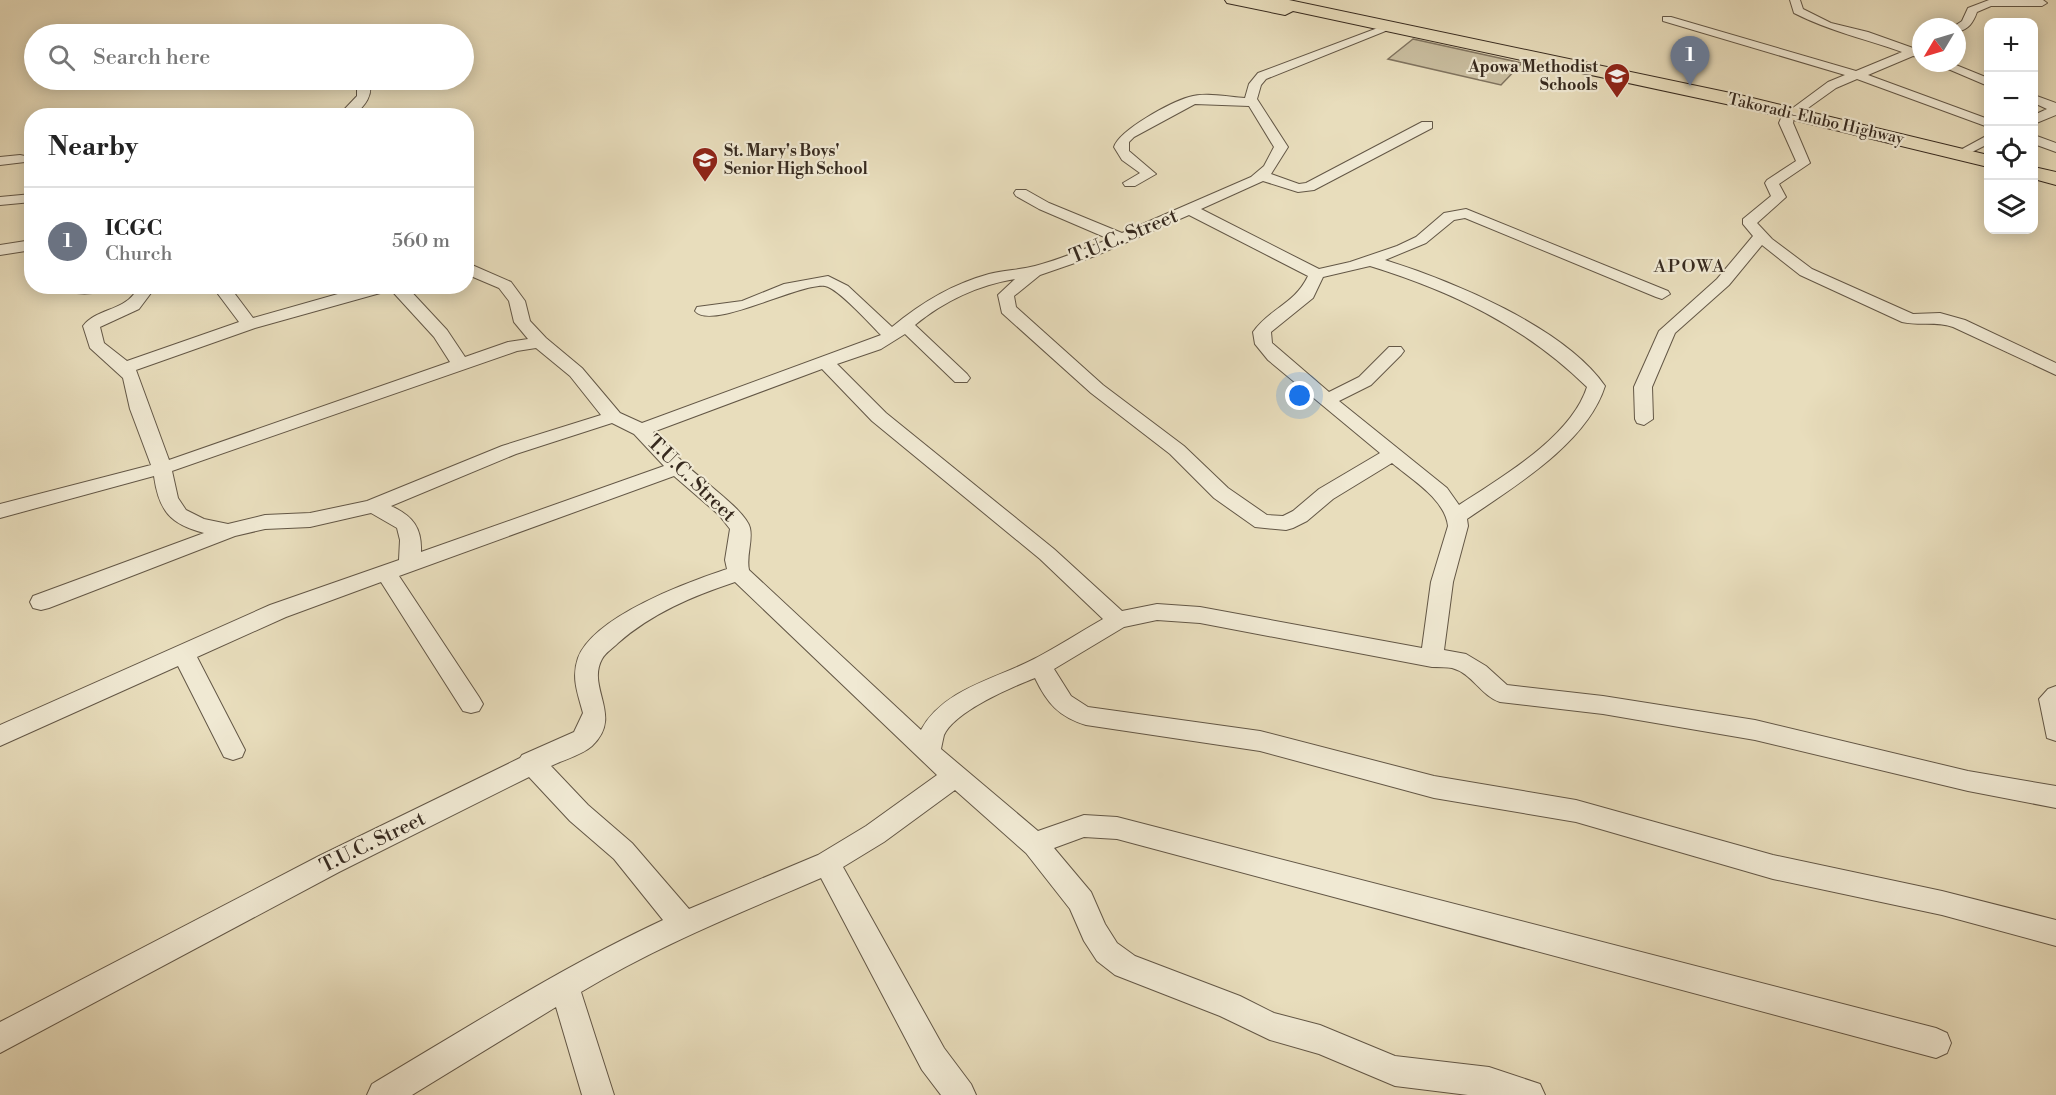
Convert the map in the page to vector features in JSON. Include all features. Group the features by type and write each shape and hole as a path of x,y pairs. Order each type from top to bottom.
{"highway":[{"name":"Takoradi-Elubo Highway","path":"1233,0 1299,13 1325,14"},
{"name":"Takoradi-Elubo Highway","path":"1266,0 1793,113 1984,160"},
{"path":"2038,174 2056,179"}],"street":[{"path":"1795,0 1798,11 1821,24 1864,34 1912,50"},
{"path":"1966,24 1972,10 1990,3 2038,1 2056,8"},
{"path":"1667,19 1854,74 1984,121"},
{"path":"1387,27 1269,71 1255,84 1251,94 1253,104 1281,147 1262,176 1283,185 1298,188 1309,187 1427,125"},
{"path":"1912,54 1854,74 1832,85 1788,116 1786,123 1803,158 1803,163 1772,183 1779,197 1776,202 1750,219 1750,224 1776,250 1817,278 1908,318 1917,320 1937,317 1955,322 2056,370"},
{"path":"1963,72 1984,80"},
{"path":"356,108 363,98 363,90"},
{"path":"1130,183 1149,174 1123,154 1120,146 1129,134 1192,100 1212,99 1253,104"},
{"path":"2038,101 2056,109"},
{"path":"2038,118 2056,109"},
{"path":"2038,141 2056,148"},
{"path":"1960,154 1984,142"},
{"path":"0,161 20,159"},
{"name":"T.U.C. Street","path":"0,1038 329,864 531,762 559,753 583,739 595,722 595,707 586,689 590,657 616,631 648,609 673,596 739,573 736,560 740,528 726,510 677,468 641,430 717,400 875,345 924,309 974,284 1013,273 1036,271 1123,239 1262,176"},
{"path":"1021,193 1044,206 1123,239"},
{"path":"0,201 24,199"},
{"path":"1191,210 1317,274 1371,261 1421,240 1449,216 1466,213 1662,294"},
{"path":"1644,419 1642,387 1667,331 1723,282 1761,236"},
{"path":"0,250 24,246"},
{"path":"1371,261 1445,286 1528,329 1545,339 1596,386 1596,394 1590,405 1572,428 1500,487 1456,516"},
{"path":"474,271 506,285 517,301 522,322 540,342 576,372 613,417 641,430"},
{"path":"1036,271 1005,295 1008,309 1097,389 1177,450 1221,493 1262,522 1286,523 1300,516 1326,494 1393,454"},
{"path":"1317,274 1306,294 1269,322 1262,332 1264,344 1274,356 1440,493 1456,516 1457,536 1448,554 1442,582 1432,658"},
{"path":"703,311 745,305 790,287 828,281 961,378"},
{"path":"142,294 139,301 122,312 96,321 92,326 98,348 110,359 126,367 162,468 164,489 175,511 195,524 229,531"},
{"path":"226,294 249,324"},
{"path":"126,367 249,324 357,294"},
{"path":"404,294 441,334 461,366"},
{"path":"0,511 162,468 514,346 540,342"},
{"path":"1326,400 1365,381 1395,351"},
{"path":"826,363 879,417 1047,554 1118,620"},
{"path":"41,602 229,531 265,522 337,516 372,507 509,450 613,417"},
{"path":"0,736 278,611 677,468"},
{"path":"372,507 396,515 406,522 412,536 409,563"},
{"path":"385,572 471,704"},
{"path":"739,573 928,752 1035,845 1081,901 1094,932 1107,952 1125,966 1219,1001 1270,1026 1320,1040 1395,1071 1489,1082 1529,1095"},
{"path":"928,752 933,731 953,710 1015,676 1041,666 1118,620 1157,612 1200,615 1432,658 1458,660 1478,672 1500,693 1603,705 1755,730 1968,781 2056,797"},
{"path":"183,653 233,750"},
{"path":"1041,666 1060,704 1073,712 1086,716 1260,741 1434,787 1576,811 1763,864 1942,903 2056,933"},
{"path":"2056,695 2051,699 2056,731"},
{"path":"531,762 579,813 623,851 684,924"},
{"path":"382,1095 606,961 684,924 827,863 874,834 957,775"},
{"path":"1035,845 1064,831 1092,823 1117,828 1936,1043"},
{"path":"827,863 923,1041 960,1095"},
{"path":"564,985 598,1095"}],"shaded area":[{"path":"1413,39 1522,63 1501,85 1388,59"}],"place":[{"name":"ICGC","path":"1690,86"},
{"name":"Apowa Methodist Schools","path":"1617,99"},
{"name":"St. Mary's Boys' Senior High School","path":"705,183"}],"district":[{"name":"APOWA","path":"1690,266"}]}
